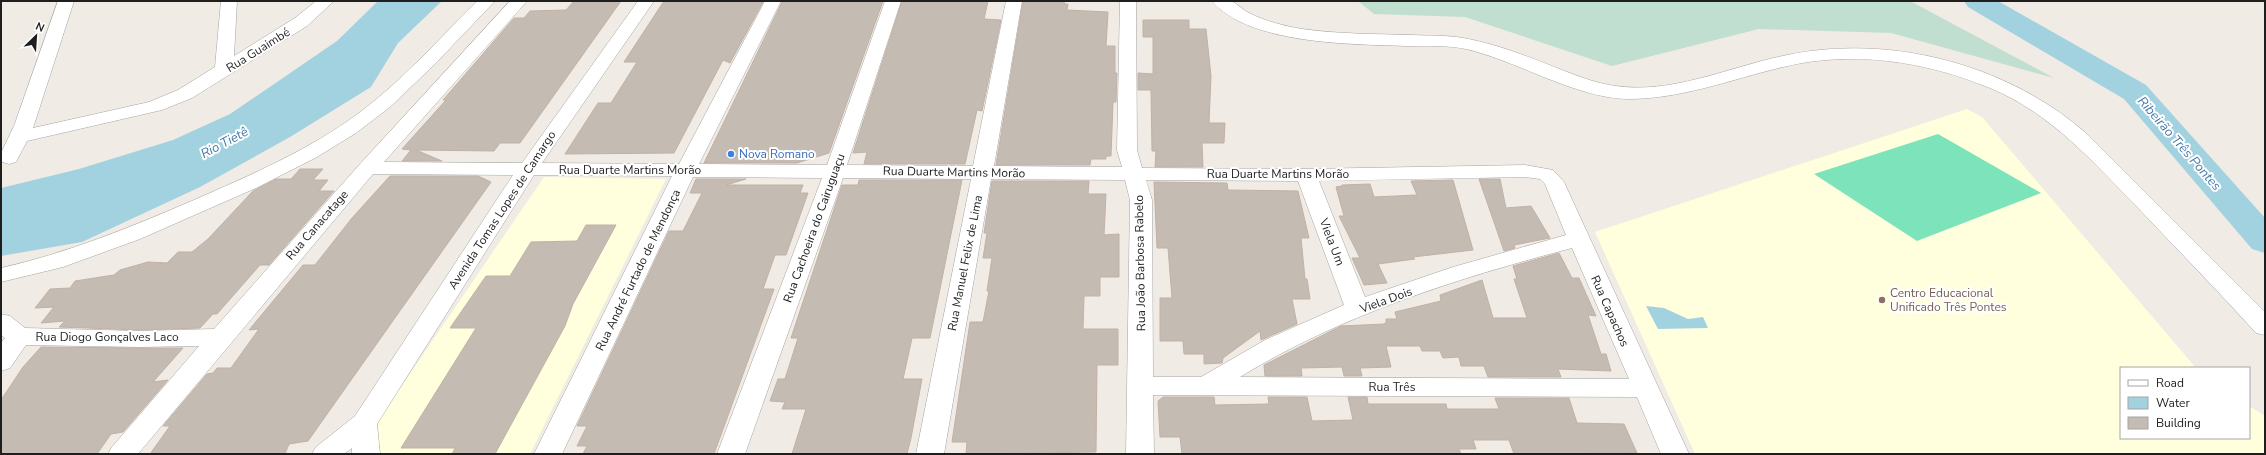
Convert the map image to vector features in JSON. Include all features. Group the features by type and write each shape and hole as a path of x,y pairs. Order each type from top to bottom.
{"street":[{"path":"9,158 22,131 66,1"},
{"path":"224,71 229,1"},
{"name":"Rua Guaimbé","path":"22,131 155,106 186,94 301,22 326,1"},
{"path":"1,275 82,254 138,233 256,179 315,149 341,133 380,105 441,48 487,1"},
{"name":"Rua Canacatage","path":"122,454 219,337 518,1"},
{"name":"Avenida Tomas Lopes de Camargo","path":"326,454 364,423 528,170 646,1"},
{"name":"Rua André Furtado de Mendonça","path":"548,454 686,170 773,1"},
{"name":"Rua Cachoeira do Cairuguaçu","path":"731,454 835,171 893,1"},
{"name":"Rua Manuel Felix de Lima","path":"930,454 1014,1"},
{"name":"Rua João Barbosa Rabelo","path":"1128,1 1127,150 1141,200 1140,454"},
{"path":"1220,1 1246,18 1282,30 1331,38 1462,43 1478,47 1587,85 1627,93 1649,92 1680,87 1793,59 1845,51 1914,60 1973,75 2013,91 2043,108 2078,136 2265,326"},
{"path":"227,33 250,39 275,39"},
{"name":"Rua Duarte Martins Morão","path":"368,168 1306,175 1525,171 1541,173"},
{"name":"Rua Capachos","path":"1541,173 1554,182 1644,388 1675,454"},
{"name":"Viela Um","path":"1306,175 1358,310"},
{"name":"Viela Dois","path":"1204,386 1274,346 1358,310 1512,256 1578,239"},
{"path":"1,362 10,329"},
{"name":"Rua Diogo Gonçalves Laco","path":"10,329 139,339 219,337"},
{"name":"Rua Três","path":"1141,386 1644,388"},
{"path":"364,423 366,454"}],"shaded area":[{"path":"1358,1 1910,1 2054,78 1891,33 1759,29 1612,66 1465,17 1374,14"},
{"name":"Centro Educacional Unificado Três Pontes","path":"1967,109 1982,117 2195,367 2120,367 2120,439 2250,439 2250,407 2265,416 2265,454 1695,454 1595,232"},
{"path":"544,177 666,179 530,454 380,454 373,428"}],"green space":[{"path":"1938,134 2041,193 1917,241 1814,174"}],"water":[{"name":"Rio Tietê","path":"378,1 442,1 398,43 371,87 290,137 200,187 82,242 1,256 1,188 79,169 173,140 230,114 337,41"},
{"path":"1646,306 1664,308 1688,319 1703,317 1708,328 1658,329"}],"building":[{"path":"574,1 621,1 520,143 500,143 494,151 416,150 442,161 402,161 411,150 402,149 446,100 443,100 514,18 524,18 530,11 566,10"},
{"path":"664,1 763,2 730,63 723,60 674,153 565,154 598,103 611,103 637,62 624,62"},
{"path":"883,1 829,153 797,163 704,163 782,2"},
{"path":"902,1 988,1 984,19 1001,20 982,111 977,110 965,164 864,164 867,152 853,153"},
{"path":"1023,1 1065,1 1064,4 1068,4 1067,10 1108,12 1106,46 1115,46 1115,73 1117,73 1116,102 1113,102 1111,156 1106,156 1106,159 1091,159 1090,165 996,165"},
{"path":"1143,20 1189,20 1189,29 1206,29 1211,76 1209,123 1225,123 1224,143 1202,143 1203,167 1155,167 1156,151 1152,151 1151,90 1138,90 1138,73 1153,74 1153,37 1143,37"},
{"path":"300,169 323,169 313,180 328,180 319,191 334,191 269,265 260,265 217,314 213,314 200,328 139,330 59,327 65,321 41,323 54,307 35,308 50,289 70,288 75,281 114,275 120,270 148,262 167,263 178,252 192,252 208,239 253,191 276,179 291,179"},
{"path":"390,176 478,176 491,182 308,441 289,444 285,454 150,454 170,426 163,426 207,374 213,373 217,368 231,368 259,329 249,330 303,265 315,265 352,218"},
{"path":"696,179 746,179 726,185 803,185 800,193 808,193 786,255 775,255 763,289 774,289 714,454 583,454 587,446 577,446 587,426 577,426 669,231 683,231 702,193 690,193"},
{"path":"1479,179 1500,179 1506,208 1531,206 1550,238 1514,245 1515,248 1504,251"},
{"path":"859,180 962,180 930,338 912,338 903,379 922,379 911,438 907,454 792,454 806,409 782,409 785,402 770,401 778,379 785,379 798,338 791,338 842,185 858,185"},
{"path":"1453,180 1473,250 1413,257 1415,259 1378,264 1387,283 1364,285 1352,258 1360,258 1339,216 1344,216 1336,187 1342,185 1370,184 1374,197 1417,195 1411,181"},
{"path":"992,181 1089,181 1088,194 1106,194 1104,235 1119,234 1119,277 1100,277 1100,296 1084,296 1083,329 1118,329 1118,365 1097,365 1096,452 966,454 967,442 952,442 970,322 983,322 989,291 987,291 992,258 983,258 987,233 984,233"},
{"path":"1154,182 1227,183 1228,190 1298,191 1309,238 1301,238 1305,279 1307,279 1310,299 1292,299 1297,324 1261,340 1260,331 1223,358 1222,363 1204,364 1204,354 1184,354 1183,341 1160,341 1160,298 1172,298 1168,248 1157,248"},
{"path":"586,225 616,225 573,304 565,326 495,454 452,454 455,448 401,448 476,328 450,328 486,276 510,276 531,242 577,241"},
{"path":"1559,253 1572,278 1579,278 1596,316 1588,315 1601,354 1606,354 1611,371 1558,369 1561,377 1488,377 1484,366 1461,366 1459,357 1443,358 1440,351 1422,351 1420,346 1386,346 1391,367 1360,368 1362,376 1344,376 1342,367 1301,368 1302,376 1265,376 1264,365 1341,326 1384,324 1386,323 1386,319 1397,319 1395,312 1441,301 1440,295 1482,280 1493,318 1527,318 1514,279 1517,279 1513,266"},
{"path":"41,347 183,348 153,382 168,380 123,432 111,434 97,454 1,454 1,400 23,367"},
{"path":"1163,397 1214,397 1215,405 1269,404 1268,397 1307,397 1312,421 1353,420 1348,397 1367,397 1368,404 1446,404 1447,409 1499,409 1495,398 1569,398 1577,423 1624,424 1637,453 1514,454 1509,440 1473,440 1476,449 1459,449 1461,454 1182,454 1180,437 1160,437 1158,401"}],"waterway":[{"name":"Ribeirão Três Pontes","path":"1978,1 2135,92 2265,241"}],"place":[{"name":"Nova Romano","path":"731,154"},
{"name":"Centro Educacional Unificado Três Pontes","path":"1882,300"}]}
